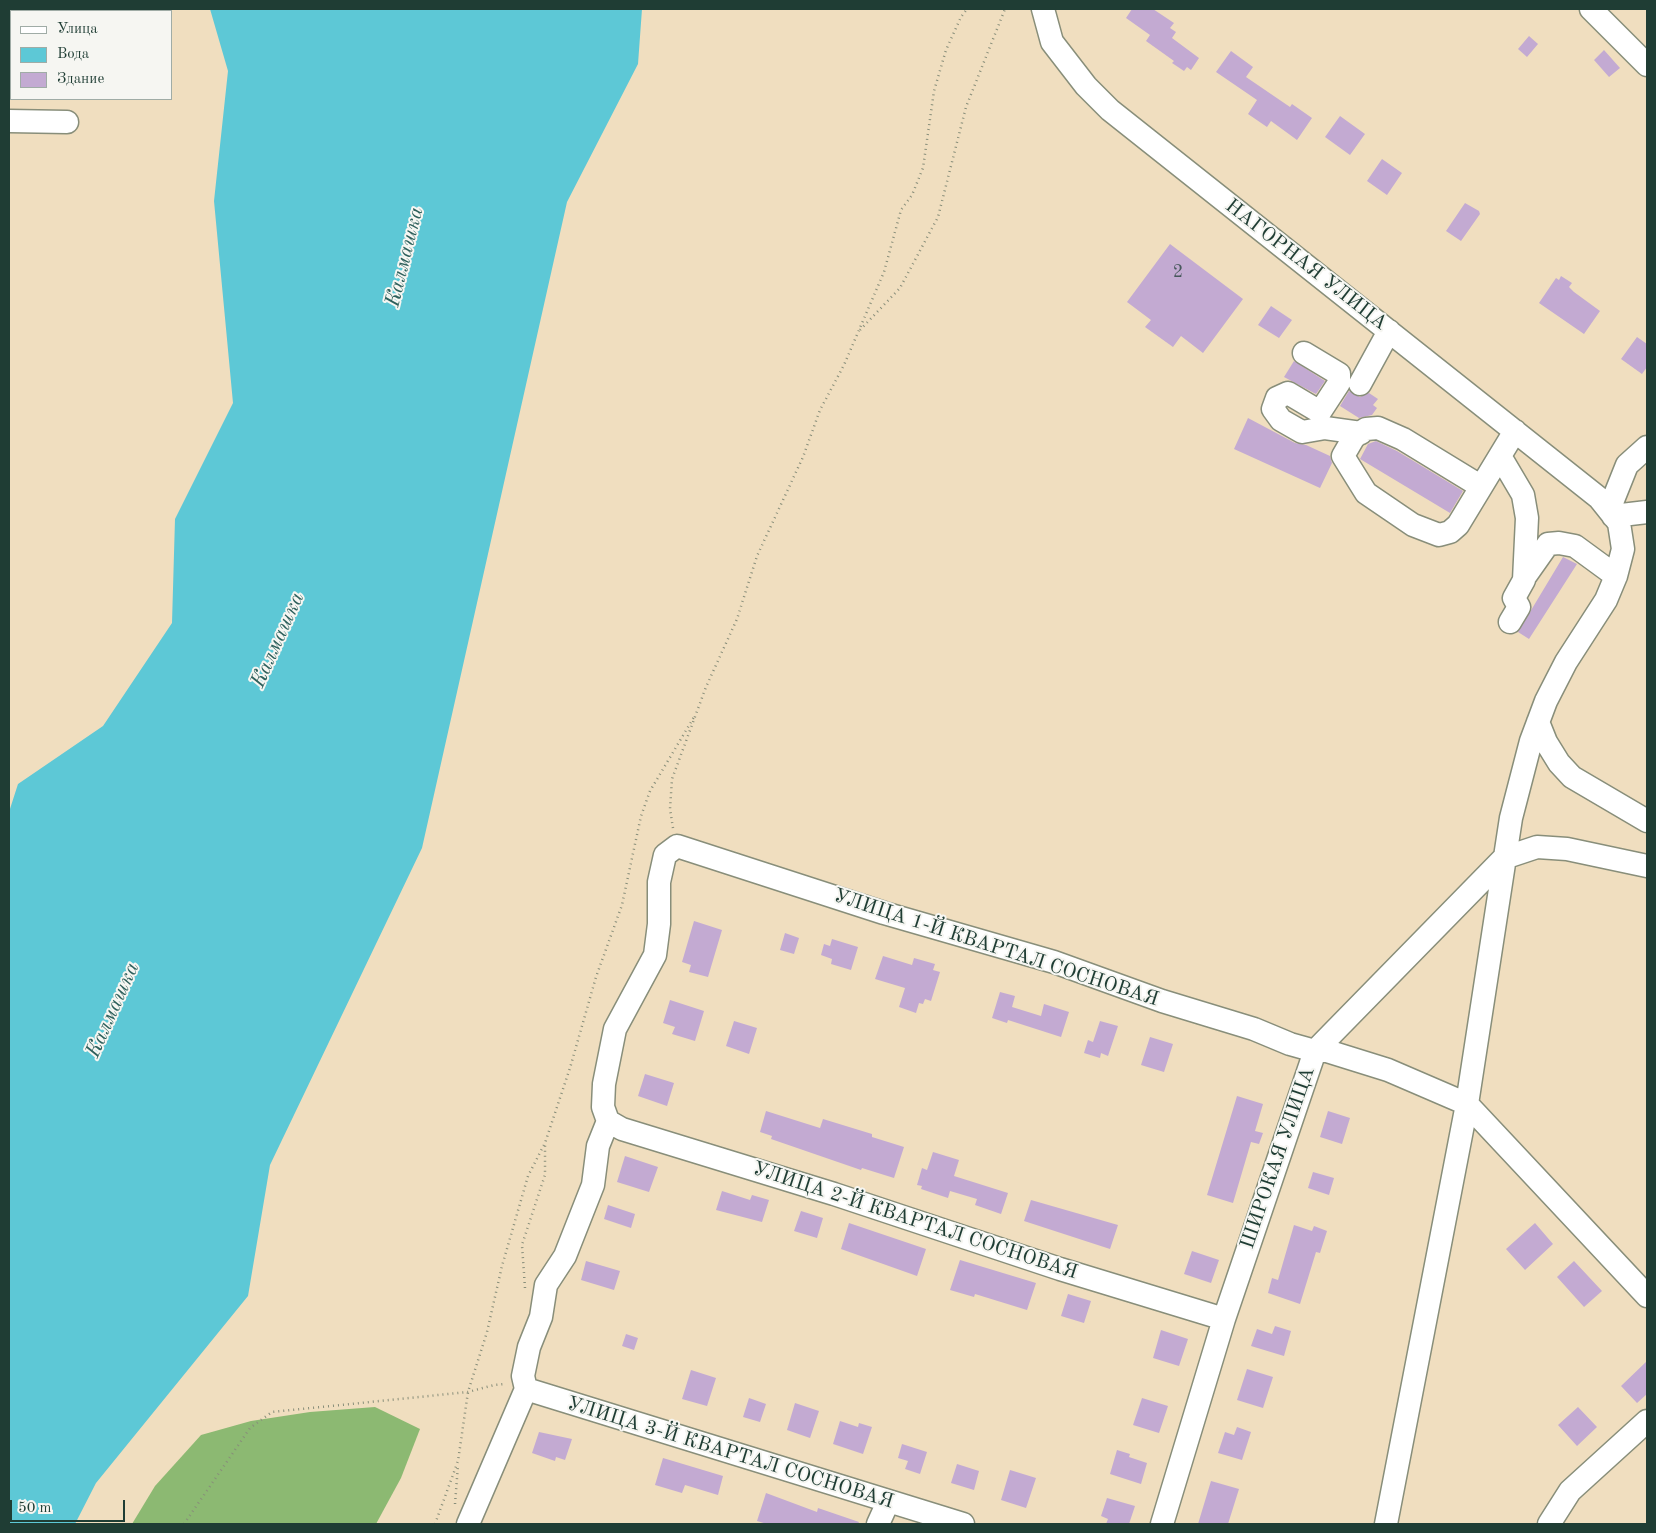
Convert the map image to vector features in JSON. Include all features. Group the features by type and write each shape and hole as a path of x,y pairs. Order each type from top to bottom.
{"street":[{"name":"НАГОРНАЯ УЛИЦА","path":"1043,9 1052,42 1086,86 1110,110 1515,431 1607,508"},
{"path":"1591,9 1647,65"},
{"path":"9,121 67,122"},
{"path":"1360,384 1389,331"},
{"path":"1304,353 1339,374 1339,383 1323,420"},
{"path":"1323,420 1366,493 1413,525 1439,535 1450,532 1458,525 1515,431"},
{"path":"1323,420 1361,433"},
{"path":"1343,456 1354,437 1366,429 1378,428 1403,439 1480,486"},
{"path":"1607,508 1627,465 1647,448"},
{"path":"1500,456 1524,496 1527,518 1524,578"},
{"path":"1607,508 1647,512"},
{"path":"1386,1524 1466,1104 1511,818 1538,722 1566,662 1606,600 1616,576 1623,549 1618,523 1607,508"},
{"path":"1510,622 1519,607 1514,598 1524,578 1548,544 1559,543 1575,546 1616,576"},
{"path":"1538,722 1558,763 1572,778 1647,821"},
{"path":"461,1516 526,1389 523,1376 529,1347 540,1317 546,1285 565,1256 593,1185 598,1146 608,1121 603,1107 604,1084 615,1029 654,955 659,924 659,882 665,855 677,846"},
{"name":"УЛИЦА 1-Й КВАРТАЛ СОСНОВАЯ","path":"677,846 884,913 1054,962 1162,1001 1315,1051 1327,1051 1388,1070 1466,1104"},
{"path":"1504,858 1537,847 1567,849 1647,866"},
{"name":"ШИРОКАЯ УЛИЦА","path":"1162,1524 1224,1320 1315,1051 1504,858"},
{"path":"1466,1104 1647,1296"},
{"name":"УЛИЦА 2-Й КВАРТАЛ СОСНОВАЯ","path":"608,1121 622,1128 834,1194 1060,1269 1224,1320"},
{"name":"УЛИЦА 3-Й КВАРТАЛ СОСНОВАЯ","path":"526,1389 963,1524"},
{"path":"1549,1524 1570,1491 1647,1421"},
{"path":"878,1524 888,1502"}],"path":[{"path":"677,846 670,810 672,779 737,618 757,556 803,458 820,410 858,332 884,272 901,210 912,195 923,168 934,91 946,50 961,18 968,9"},
{"path":"858,332 900,288 938,217 966,107 1005,9"},
{"path":"461,1516 458,1461 468,1392 487,1332 502,1266 528,1176 545,1143 570,1068 596,977 622,905 641,816 650,791 698,712"},
{"path":"526,1288 522,1245 545,1175 545,1143"},
{"path":"184,1524 250,1428 272,1412 468,1392 494,1385 510,1384 526,1389"},
{"path":"435,1524 458,1461"}],"green space":[{"path":"375,1407 420,1429 401,1478 376,1524 132,1524 155,1486 201,1435 251,1421 310,1412"}],"water":[{"name":"Калмашка","path":"210,9 642,9 638,64 567,202 422,848 270,1165 248,1296 96,1483 75,1524 9,1524 9,812 18,784 103,726 172,623 175,519 233,403 214,201 228,71"}],"building":[{"path":"1132,9 1153,9 1174,23 1170,28 1176,32 1172,38 1199,58 1191,70 1187,67 1184,71 1172,63 1174,61 1146,41 1150,35 1126,18"},
{"path":"1529,36 1538,44 1527,57 1518,49"},
{"path":"1604,50 1620,68 1609,77 1594,60"},
{"path":"1231,51 1253,67 1246,77 1290,107 1292,104 1312,118 1297,140 1271,121 1267,127 1248,114 1257,100 1216,72"},
{"path":"1340,116 1365,134 1350,155 1325,137"},
{"path":"1382,159 1402,173 1387,195 1367,181"},
{"path":"1465,203 1479,211 1480,214 1461,241 1446,231"},
{"path":"1170,244 1243,299 1203,353 1181,336 1173,347 1145,327 1151,320 1127,302"},
{"path":"1561,276 1572,283 1569,287 1574,292 1600,311 1584,334 1539,303 1556,278 1559,280"},
{"path":"1271,306 1292,320 1279,338 1258,325"},
{"path":"1637,337 1647,344 1647,367 1642,374 1621,359"},
{"path":"1294,361 1325,381 1316,394 1284,377"},
{"path":"1349,391 1360,397 1369,393 1378,399 1373,405 1377,408 1372,415 1359,418 1340,406"},
{"path":"1248,418 1295,443 1306,445 1330,456 1332,463 1320,488 1234,449"},
{"path":"1376,441 1397,451 1463,491 1450,513 1360,459 1368,444"},
{"path":"1563,557 1577,564 1529,639 1518,632"},
{"path":"694,921 722,930 708,977 689,972 691,965 682,962"},
{"path":"785,933 799,938 794,954 780,950"},
{"path":"832,939 858,947 851,970 831,964 832,959 821,955 824,944 830,946"},
{"path":"883,956 912,965 914,958 935,964 933,970 940,972 931,1001 925,999 923,1004 919,1003 916,1013 899,1007 905,988 875,979"},
{"path":"1000,992 1015,996 1012,1007 1041,1016 1044,1004 1069,1012 1061,1037 1008,1020 1007,1023 992,1018"},
{"path":"670,1000 704,1011 695,1041 672,1034 675,1027 663,1023"},
{"path":"734,1021 757,1028 749,1054 726,1046"},
{"path":"1100,1021 1118,1026 1108,1056 1101,1053 1100,1058 1084,1053 1088,1040 1093,1042"},
{"path":"1150,1037 1173,1044 1164,1072 1141,1065"},
{"path":"645,1074 674,1083 667,1106 638,1096"},
{"path":"1237,1096 1263,1104 1255,1131 1263,1133 1259,1144 1251,1142 1233,1203 1207,1195"},
{"path":"766,1111 820,1128 823,1119 872,1134 872,1137 904,1147 894,1178 862,1168 861,1170 771,1139 772,1136 760,1132"},
{"path":"1328,1111 1350,1118 1342,1144 1320,1137"},
{"path":"933,1152 959,1160 954,1176 1008,1193 1001,1214 975,1205 977,1199 950,1191 948,1198 921,1189 922,1186 917,1185 922,1168 927,1170"},
{"path":"625,1156 658,1167 649,1192 617,1182"},
{"path":"1313,1172 1334,1178 1329,1195 1308,1188"},
{"path":"722,1191 750,1200 752,1195 769,1200 762,1222 716,1210"},
{"path":"1031,1200 1118,1225 1110,1249 1024,1221"},
{"path":"608,1205 635,1214 631,1228 604,1219"},
{"path":"801,1211 823,1218 817,1238 794,1231"},
{"path":"849,1223 926,1249 917,1276 841,1249"},
{"path":"1535,1223 1553,1244 1525,1270 1506,1249"},
{"path":"1294,1225 1312,1231 1314,1226 1327,1231 1320,1253 1316,1252 1300,1304 1268,1293 1272,1278 1278,1280"},
{"path":"1192,1251 1219,1260 1211,1283 1184,1274"},
{"path":"960,1260 1036,1283 1027,1310 975,1294 974,1297 950,1290"},
{"path":"586,1261 620,1271 614,1290 581,1280"},
{"path":"1574,1261 1602,1291 1584,1307 1557,1277"},
{"path":"1068,1294 1091,1301 1084,1323 1061,1316"},
{"path":"1275,1326 1291,1331 1284,1356 1251,1346 1257,1329 1272,1334"},
{"path":"1161,1330 1188,1339 1179,1366 1153,1358"},
{"path":"626,1334 638,1338 634,1350 622,1346"},
{"path":"1647,1361 1647,1394 1637,1403 1621,1386"},
{"path":"1247,1369 1273,1377 1263,1408 1237,1400"},
{"path":"691,1370 716,1378 707,1406 682,1399"},
{"path":"749,1398 766,1404 760,1422 743,1417"},
{"path":"1142,1398 1168,1406 1159,1433 1133,1425"},
{"path":"795,1403 819,1411 810,1438 787,1430"},
{"path":"1578,1407 1597,1427 1577,1446 1558,1425"},
{"path":"840,1421 858,1427 859,1423 872,1427 863,1454 833,1444"},
{"path":"1237,1427 1251,1432 1242,1460 1218,1453 1225,1432 1234,1435"},
{"path":"539,1432 572,1439 565,1460 556,1457 555,1461 532,1453"},
{"path":"902,1444 927,1452 920,1474 905,1469 908,1461 898,1458"},
{"path":"1117,1450 1130,1454 1129,1457 1147,1463 1141,1484 1110,1474"},
{"path":"663,1458 723,1476 718,1495 685,1485 682,1493 655,1485"},
{"path":"957,1464 979,1471 974,1490 951,1483"},
{"path":"1010,1470 1036,1478 1026,1508 1001,1500"},
{"path":"1211,1481 1239,1489 1228,1524 1198,1524"},
{"path":"766,1493 817,1512 818,1508 859,1522 858,1524 767,1524 757,1521"},
{"path":"1107,1498 1135,1506 1129,1524 1106,1524 1108,1519 1101,1516"}]}
